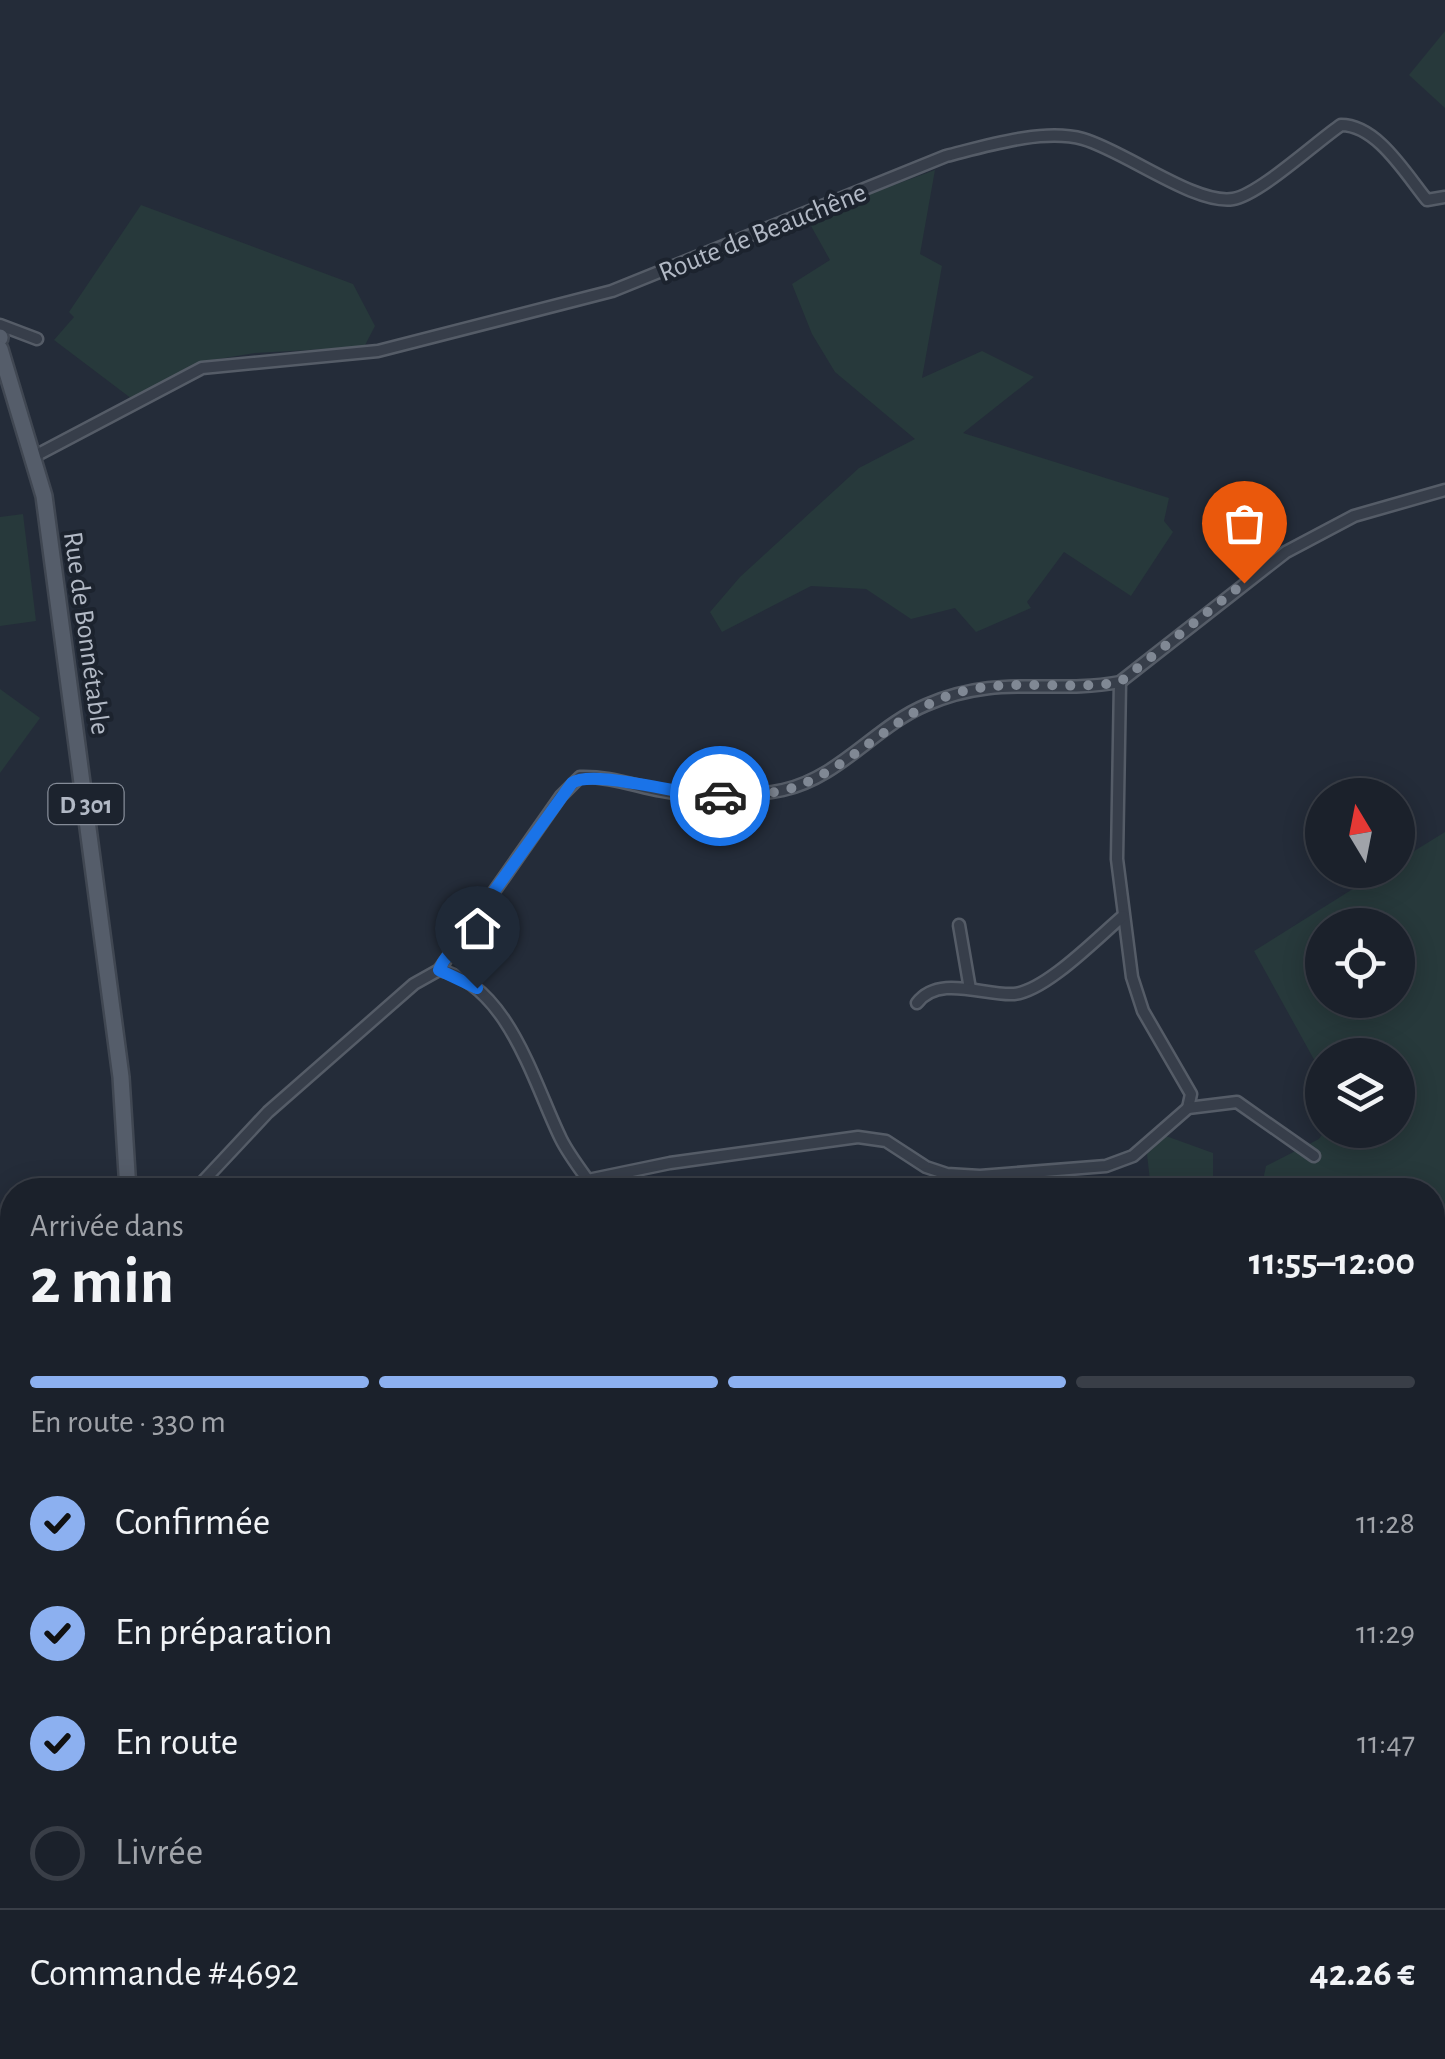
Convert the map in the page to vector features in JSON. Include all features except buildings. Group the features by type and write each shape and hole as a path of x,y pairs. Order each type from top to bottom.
{"main road":[{"name":"Rue de Bonnétable","path":"0,341 4,380 34,456 44,496 113,1011 127,1133 128,1178"}],"street":[{"name":"Route de Beauchêne","path":"34,456 202,368 378,351 612,291 946,156 985,146 1079,138 1124,154 1210,198 1234,199 1259,187 1341,125 1357,125 1378,142 1427,200 1445,197"},
{"path":"0,325 37,338"},
{"path":"0,341 22,333"},
{"path":"206,1178 268,1112 400,996 439,970 561,796 580,777 702,796 786,790 813,779 921,706 956,693 1032,683 1098,686 1120,682 1286,552 1354,516 1445,490"},
{"path":"1120,682 1117,859 1132,977 1143,1011 1191,1094 1188,1108"},
{"path":"917,1004 937,989 1024,992 1071,960 1123,916"},
{"path":"960,925 970,989"},
{"path":"439,970 477,988 496,1010 563,1143 587,1178"},
{"path":"617,1178 670,1163 858,1137 886,1141 926,1167 946,1174 980,1176 1106,1166 1133,1156 1188,1108 1244,1103 1314,1156"}],"shaded area":[{"path":"1445,31 1445,108 1409,75"},
{"path":"935,170 920,254 942,266 922,378 982,351 1034,377 963,433 1169,498 1164,521 1173,532 1131,596 1064,552 1027,602 1031,608 976,632 955,608 911,619 866,589 811,586 722,632 710,612 740,577 859,468 915,439 835,372 812,334 792,284 830,260 806,217"},
{"path":"141,205 353,284 375,326 364,347 255,353 200,362 132,399 54,340 74,317 69,312"},
{"path":"23,514 36,621 0,626 0,517"},
{"path":"0,689 40,718 0,773"},
{"path":"1445,832 1445,1178 1264,1178 1266,1166 1305,1146 1415,1148 1415,1038 1305,1038 1305,1043 1254,951 1305,919 1305,1018 1415,1018 1415,908 1322,908 1354,888 1415,888 1415,851"},
{"path":"1166,1136 1213,1153 1213,1178 1150,1178 1147,1154"}],"way so far":[{"path":"720,796 786,790 813,779 921,706 956,693 996,685 1098,686 1120,682 1244,583"}],"route":[{"path":"477,988 463,978 439,970 572,783 580,777 594,776 663,792 720,796"}]}
